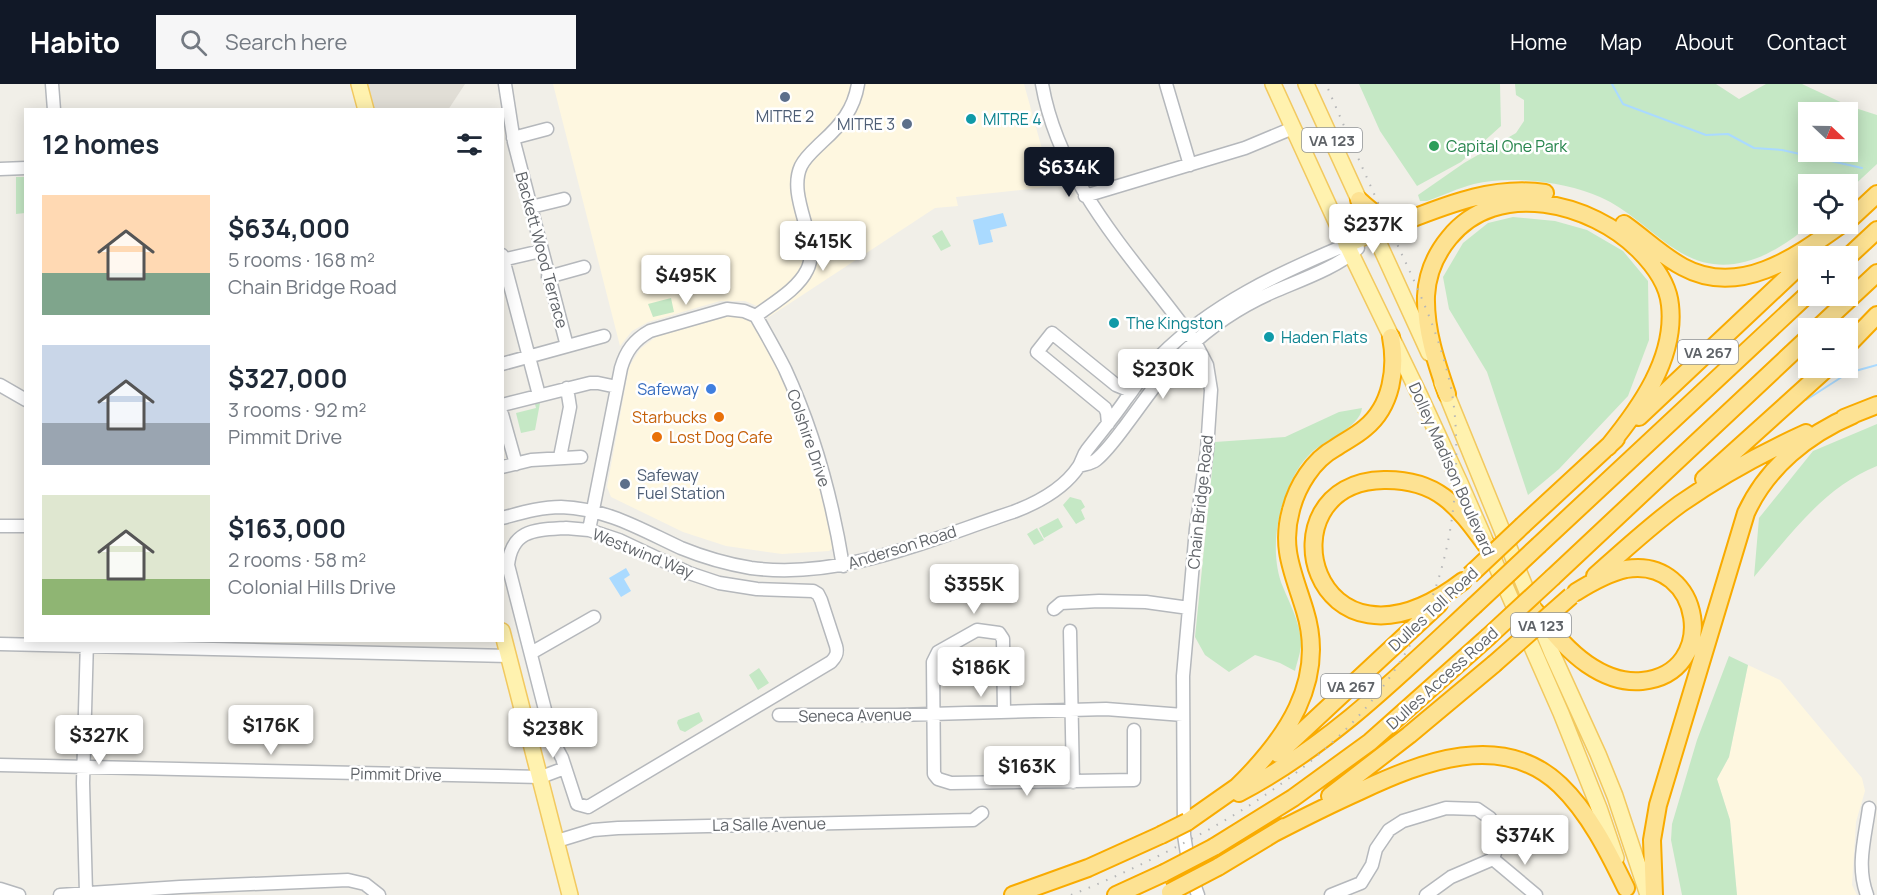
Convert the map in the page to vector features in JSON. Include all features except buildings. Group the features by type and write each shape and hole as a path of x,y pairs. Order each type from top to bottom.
{"highway":[{"path":"1374,233 1471,198 1502,192 1538,192 1559,195 1587,204 1617,219 1685,268 1711,277 1724,278 1752,274 1785,261 1827,234"},
{"name":"Dulles Toll Road","path":"1858,211 1872,198"},
{"path":"1359,200 1372,212 1386,219 1413,219"},
{"path":"1447,394 1429,336 1426,297 1431,271 1443,246 1451,235 1466,222 1498,206 1536,203 1572,210 1603,223 1637,248 1658,273 1670,302 1670,329 1658,370 1640,403 1608,447"},
{"path":"1858,248 1877,230"},
{"name":"Dulles Toll Road","path":"1821,246 1833,234"},
{"name":"Dulles Toll Road","path":"1212,807 1282,751 1798,267"},
{"path":"1829,318 1877,273"},
{"name":"Dulles Access Road","path":"1012,895 1088,868 1187,822 1267,778 1331,734 1363,708 1474,606 1798,303"},
{"path":"1858,335 1877,315"},
{"path":"1237,787 1283,735 1299,707 1308,672 1309,623 1287,553 1287,528 1291,508 1298,491 1319,460 1366,428 1382,407 1394,371 1391,337"},
{"name":"Dulles Access Road","path":"1116,895 1214,847 1293,798 1352,756 1403,714 1553,577 1798,347"},
{"path":"1166,893 1218,867 1274,833 1368,768 1494,664 1650,528 1816,378"},
{"path":"1650,528 1704,488 1752,459 1877,405"},
{"path":"1654,895 1652,840 1658,805 1746,513 1764,482 1783,460 1822,431 1853,415"},
{"path":"1466,578 1425,605 1401,614 1381,616 1352,609 1339,602 1329,591 1316,567 1313,542 1317,524 1331,501 1342,493 1368,482 1394,480 1425,486 1450,501 1461,511 1486,545"},
{"path":"1535,611 1576,656 1614,678 1637,682 1659,678 1676,667 1688,650 1694,630 1691,610 1683,592 1666,577 1647,569 1626,570 1604,577 1574,594"},
{"path":"1274,833 1400,772 1448,758 1473,755 1499,756 1520,760 1534,766 1570,795 1593,825 1627,891"}],"main road":[{"path":"359,84 365,108"},
{"name":"Dolley Madison Boulevard","path":"1273,84 1460,483 1561,713 1599,808 1627,891"},
{"name":"Dolley Madison Boulevard","path":"1306,84 1447,394 1535,611 1611,785 1648,895"},
{"path":"1349,250 1374,233"},
{"path":"504,638 541,777 569,895"}],"street":[{"path":"52,84 54,108"},
{"name":"Backett Wood Terrace","path":"505,84 510,142 531,207 567,346"},
{"path":"589,530 623,359 628,350 641,336 650,332 727,309 744,311 756,316 794,287 808,270 811,256 798,195 799,173 806,158 836,129 849,112 858,84"},
{"name":"Chain Bridge Road","path":"1042,84 1061,148 1086,196 1192,337 1207,365 1211,390 1207,450 1183,676 1184,835 1190,873 1198,895"},
{"path":"1166,84 1190,165"},
{"path":"1086,196 1245,148 1293,128"},
{"path":"510,142 547,129"},
{"path":"0,169 24,168"},
{"path":"531,207 564,199"},
{"name":"Anderson Road","path":"1079,466 1094,462 1108,447 1192,337 1218,309 1248,291 1349,250"},
{"path":"504,258 541,251"},
{"path":"504,262 539,395"},
{"path":"548,276 584,267"},
{"name":"Colshire Drive","path":"756,316 783,366 811,433 831,501 843,566"},
{"path":"1108,424 1105,408 1037,352 1052,333 1119,387 1128,390 1135,387"},
{"path":"504,363 604,336"},
{"name":"Anderson Road","path":"504,518 558,507 593,511 627,521 703,556 727,563 760,568 800,570 843,566 863,561 1027,507 1053,491 1079,466 1085,453 1159,357 1192,337"},
{"path":"504,404 598,382 617,387"},
{"path":"0,385 24,399"},
{"path":"560,458 570,407 567,388"},
{"path":"504,421 516,464"},
{"path":"504,467 531,460 580,457"},
{"path":"0,526 24,526"},
{"name":"Westwind Way","path":"566,528 589,530 619,540 689,573 720,583 757,589 807,590 818,594 838,651 836,657 588,807 577,804 553,741 508,565 510,551 517,539 529,532 566,528"},
{"path":"757,589 760,568"},
{"path":"1054,609 1061,603 1099,601 1146,602 1189,608"},
{"path":"531,653 594,617"},
{"path":"1004,712 1003,639 999,633 977,630 938,652 935,656 934,714 934,774 938,779 944,783 1134,780 1134,730"},
{"path":"1070,631 1073,782"},
{"path":"0,644 87,643 509,656"},
{"path":"86,893 83,839 87,643"},
{"name":"Seneca Avenue","path":"778,715 1118,709 1183,715"},
{"name":"Pimmit Drive","path":"0,765 541,777"},
{"path":"541,777 565,768"},
{"path":"1332,895 1361,882 1372,865 1376,849 1389,830 1403,820 1446,808 1477,808 1490,818 1497,829 1498,843 1493,859 1451,877 1426,895"},
{"path":"1867,895 1863,885 1861,864 1869,808"},
{"name":"La Salle Avenue","path":"557,841 593,830 618,828 973,820 982,813"},
{"path":"1493,859 1536,895"},
{"path":"60,895 348,880 365,884 379,895"},
{"path":"0,890 19,895"}],"shaded area":[{"path":"367,84 465,84 449,108 374,108"},
{"path":"553,84 1024,84 1052,185 956,197 958,206 935,208 769,317 757,306 745,301 720,301 648,322 632,331 620,346"},
{"path":"730,316 741,316 752,322 780,374 805,432 824,496 834,541 833,548 829,551 782,554 726,546 683,532 611,497 607,487 629,367 640,349 657,336"},
{"path":"1748,665 1780,680 1862,778 1865,791 1856,822 1852,885 1857,895 1737,895 1730,820 1717,779 1729,757"}],"green space":[{"name":"Capital One Park","path":"1359,84 1500,84 1501,126 1461,162 1417,186 1380,131"},
{"path":"1515,84 1716,84 1739,99 1766,84 1802,84 1840,102 1798,102 1798,162 1858,162 1858,109 1877,115 1877,164 1858,182 1858,174 1798,174 1798,234 1763,256 1729,265 1711,264 1693,259 1675,249 1610,202 1571,187 1521,180 1489,181 1427,201 1420,201 1418,195 1464,163 1516,133 1524,121 1524,100 1516,95"},
{"path":"16,177 24,177 24,213 16,214"},
{"path":"1513,217 1555,221 1587,230 1623,251 1648,281 1649,340 1628,396 1559,469 1528,495 1487,372 1449,309 1443,277 1463,243 1488,223"},
{"path":"942,230 951,246 941,251 932,236"},
{"path":"671,298 674,312 653,317 648,304"},
{"path":"540,403 535,430 521,433 516,413 536,408 535,404"},
{"path":"1362,408 1355,422 1305,459 1291,481 1280,514 1276,542 1278,570 1296,619 1301,640 1295,671 1280,663 1255,655 1229,672 1205,655 1195,637 1215,442 1285,437 1339,412"},
{"path":"1877,424 1877,466 1840,486 1824,499 1754,577 1759,518 1813,451"},
{"path":"1070,497 1081,500 1085,507 1081,510 1085,519 1076,524 1063,505"},
{"path":"1058,518 1063,527 1044,538 1039,528"},
{"path":"1037,528 1044,540 1034,545 1027,534"},
{"path":"1729,656 1748,665 1729,757 1717,779 1730,820 1737,895 1682,895 1671,840 1672,824 1697,740"},
{"path":"759,668 769,683 758,690 749,675"},
{"path":"699,712 703,721 685,732 680,730 678,720"}],"water":[{"path":"1003,213 1007,226 990,230 993,242 979,245 973,220"},
{"path":"626,568 630,575 624,579 631,591 621,597 609,578"}],"waterway":[{"path":"1612,84 1623,104 1706,135 1728,134 1754,148 1782,150 1862,168"},
{"path":"1806,400 1848,373 1877,365"}],"railway":[{"path":"1071,895 1166,852 1247,807 1293,775 1334,740 1371,702 1402,659 1426,612 1444,559 1454,501 1456,458 1455,416 1446,367 1424,305 1326,84"}],"place":[{"name":"MITRE 2","path":"785,97"},
{"name":"MITRE 4","path":"971,119"},
{"name":"MITRE 3","path":"907,124"},
{"name":"Capital One Park","path":"1434,146"},
{"name":"The Kingston","path":"1114,323"},
{"name":"Haden Flats","path":"1269,337"},
{"name":"Safeway","path":"711,389"},
{"name":"Starbucks","path":"719,417"},
{"name":"Lost Dog Cafe","path":"657,437"},
{"name":"Safeway Fuel Station","path":"625,484"}]}
